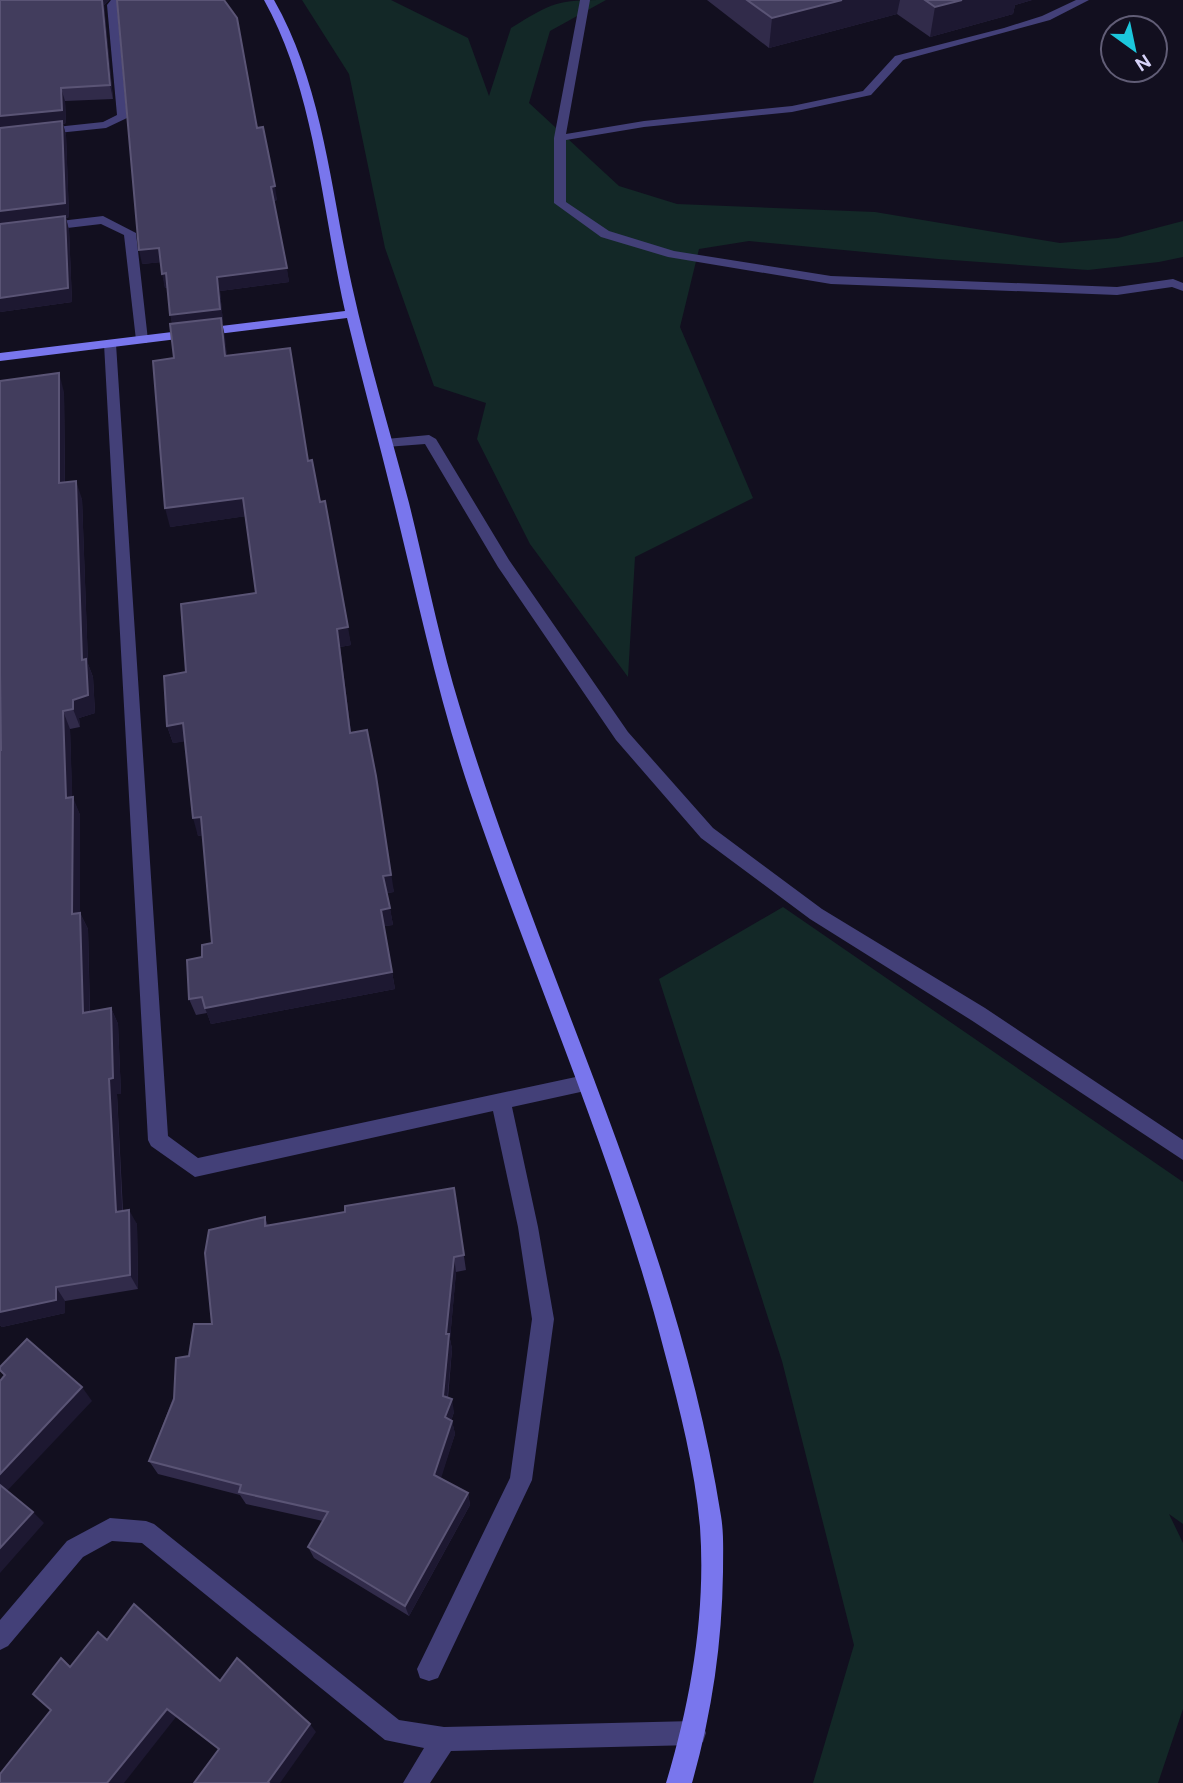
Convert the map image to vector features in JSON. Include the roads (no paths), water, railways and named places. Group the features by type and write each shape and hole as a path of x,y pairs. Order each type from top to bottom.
{"street":[{"path":"0,136 106,125 123,116 112,5 116,0"},
{"path":"269,0 288,33 297,60 317,141 352,314 446,687 497,849 585,1083 666,1311 698,1439 712,1523 711,1612 706,1675 694,1733 679,1783"},
{"path":"585,0 560,138 560,203 605,234 671,254 831,279 1117,291 1173,283 1183,287"},
{"path":"560,138 644,124 792,109 867,93 899,58 1008,30 1046,18 1084,0"},
{"path":"0,232 103,220 130,233 142,340"},
{"path":"0,357 352,314"},
{"path":"110,344 159,1140 195,1168 585,1083"},
{"path":"386,443 429,439 503,563 622,736 707,833 816,914 978,1014 1183,1151"},
{"path":"429,1669 521,1480 543,1319 528,1227 501,1103"},
{"path":"0,1638 75,1549 110,1529 146,1532 394,1731 444,1739 694,1733"},
{"path":"416,1783 444,1739"}]}
